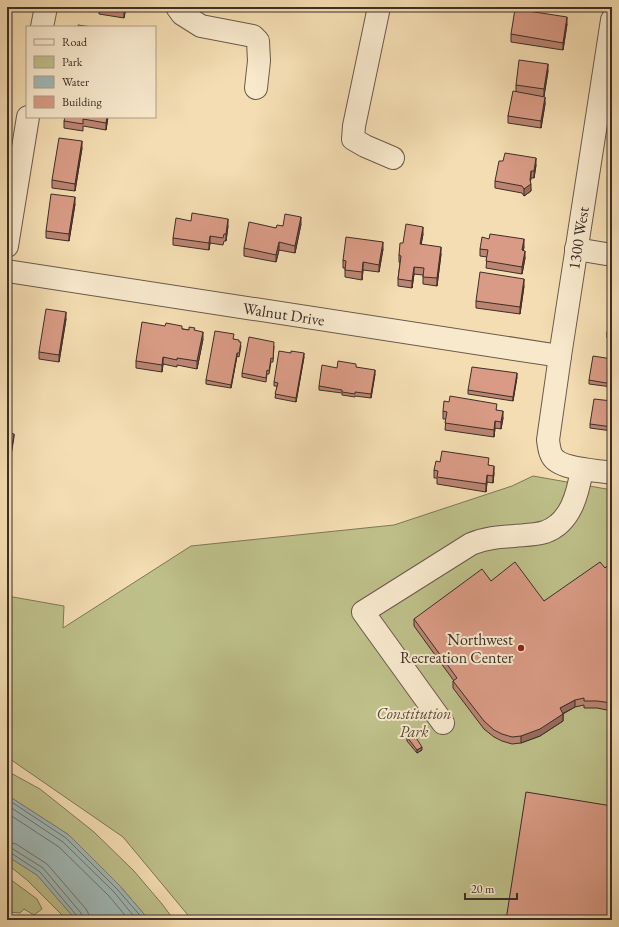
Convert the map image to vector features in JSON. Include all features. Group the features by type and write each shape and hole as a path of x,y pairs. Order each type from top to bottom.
{"street":[{"path":"42,26 46,7"},
{"path":"177,7 182,14 201,26 253,36 258,40 259,61 256,88"},
{"path":"379,7 354,126 353,139 393,158"},
{"name":"1300 West","path":"582,468 563,464 552,456 549,449 548,432 612,20"},
{"path":"7,246 28,118"},
{"path":"576,249 612,255"},
{"name":"Walnut Drive","path":"7,271 560,356"},
{"path":"444,723 363,612 471,544 481,540 534,535 554,528 562,521 572,506 579,487 582,468 612,473"}],"green space":[{"name":"Constitution Park","path":"533,476 612,490 612,920 192,920 123,837 7,757 7,596 64,606 63,628 191,546 394,525 512,486"},
{"path":"7,771 40,789 94,832 134,871 174,920 149,920 120,886 69,835 7,795"},
{"path":"7,856 37,875 76,920 67,920 27,880 7,864"},
{"path":"7,877 37,899 42,909 34,915 24,909 20,913 9,912 7,909"}],"water":[{"path":"7,795 69,835 120,886 149,920 76,920 37,875 7,856"}],"building":[{"path":"99,7 125,7 124,11"},
{"path":"515,9 567,17 563,43 511,34"},
{"path":"519,60 548,64 544,89 516,85"},
{"path":"513,91 545,97 541,121 508,116"},
{"path":"65,118 107,118 106,123 83,119 83,124 64,121"},
{"path":"59,138 82,141 75,184 52,180"},
{"path":"505,153 536,158 534,171 531,171 531,184 524,189 522,186 495,181 499,161 503,161"},
{"path":"51,194 75,197 69,234 46,231"},
{"path":"192,213 228,219 226,234 224,234 223,238 210,236 209,243 173,238 176,218 191,221"},
{"path":"285,214 301,217 295,246 279,242 276,255 244,248 249,222 276,228 277,225 283,226"},
{"path":"406,224 423,227 420,244 441,247 437,278 423,277 424,268 414,267 412,281 398,279 401,256 399,255 400,243 403,243"},
{"path":"490,234 524,239 522,250 525,251 522,267 486,261 488,250 480,249 482,237 489,239"},
{"path":"346,237 383,242 379,265 363,262 362,272 345,270 346,261 343,260"},
{"path":"480,272 524,279 520,307 476,301"},
{"path":"612,299 612,335 607,334"},
{"path":"46,309 66,312 59,355 39,352"},
{"path":"142,322 165,326 166,323 182,326 182,329 189,330 189,327 203,332 197,361 177,358 177,360 163,357 162,365 136,361"},
{"path":"215,331 234,334 233,339 241,342 239,353 237,353 231,385 206,380"},
{"path":"249,337 274,342 273,359 271,358 269,371 267,370 266,378 242,373"},
{"path":"279,351 304,353 296,398 275,394 278,383 274,382"},
{"path":"593,356 612,359 612,384 589,380"},
{"path":"338,361 356,364 356,367 375,370 371,394 342,392 342,390 319,386 322,365 337,368"},
{"path":"472,367 517,373 513,397 468,390"},
{"path":"450,396 497,404 496,410 503,411 501,422 495,421 494,430 445,423 447,412 443,411 444,401 449,402"},
{"path":"594,399 612,401 612,427 590,424"},
{"path":"7,432 14,434 8,471 7,471"},
{"path":"442,451 489,458 488,465 494,466 493,476 487,475 486,484 437,477 438,471 434,470 436,461 440,462"},
{"name":"Northwest Recreation Center","path":"515,562 544,601 600,562 605,568 612,562 612,703 584,701 584,698 575,700 560,708 563,714 540,729 521,736 512,737 494,730 484,721 453,681 457,678 414,619 482,569 491,581"},
{"path":"413,733 422,747 417,750 407,737"},
{"path":"526,792 612,806 612,920 506,920"}],"place":[{"name":"Northwest Recreation Center","path":"521,648"}]}
